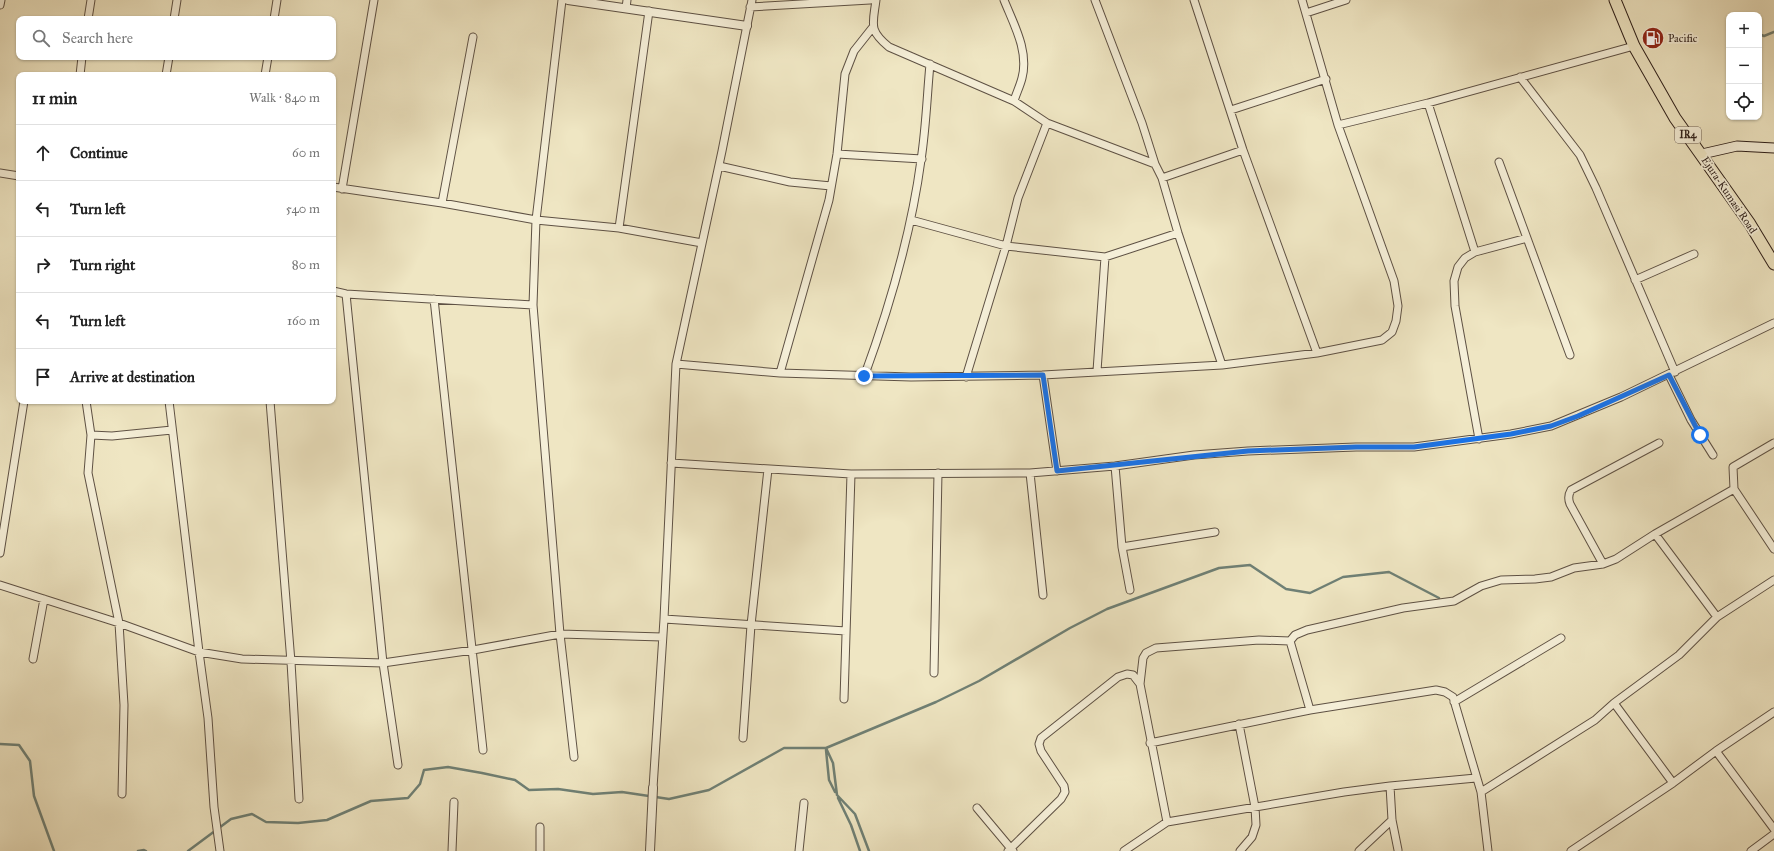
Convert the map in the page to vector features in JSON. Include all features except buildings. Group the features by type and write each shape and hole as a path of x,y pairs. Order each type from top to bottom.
{"main road":[{"name":"Ejura-Kumasi Road","path":"1615,0 1634,46 1675,118 1702,154 1750,224 1774,264"},
{"path":"1702,154 1737,146 1774,148"}],"street":[{"path":"0,5 1,0"},
{"path":"88,16 91,0"},
{"path":"174,16 177,0"},
{"path":"274,16 277,0"},
{"path":"342,189 374,0"},
{"path":"562,0 536,220 533,305 560,634 574,757"},
{"path":"568,0 626,4 650,11 747,26"},
{"path":"650,851 664,619 676,364 719,166 751,4 870,0"},
{"path":"780,373 821,230 831,186 837,154 845,74 854,51 873,27 876,0"},
{"path":"1004,0 1020,37 1024,57 1022,77 1014,102"},
{"path":"1095,0 1142,123 1155,164 1162,178 1178,234 1222,365"},
{"path":"1194,0 1243,150 1317,353"},
{"path":"676,364 780,373 864,376 966,377 1043,375 1222,365 1317,353 1382,340 1392,332 1398,306 1394,281 1338,125 1302,0"},
{"path":"1306,13 1346,0"},
{"path":"619,228 650,11"},
{"path":"873,27 878,37 889,47 1014,102 1047,123 1155,164"},
{"path":"442,203 472,37"},
{"path":"1338,125 1428,103 1634,46"},
{"path":"80,72 82,60"},
{"path":"166,72 168,60"},
{"path":"266,72 268,60"},
{"path":"864,376 883,324 911,220 922,159 930,64"},
{"path":"1520,77 1580,155 1596,188 1635,280 1692,420 1713,455"},
{"path":"1230,110 1326,80"},
{"path":"1428,103 1475,252"},
{"path":"966,377 1006,246 1018,198 1047,123"},
{"path":"1162,178 1243,150"},
{"path":"837,154 922,159"},
{"path":"1499,162 1570,355"},
{"path":"719,166 790,182 831,186"},
{"path":"0,173 16,176"},
{"path":"336,188 442,203 536,220 619,228 702,243"},
{"path":"911,220 1006,246 1105,257 1178,234"},
{"path":"1479,439 1455,306 1454,281 1458,268 1465,258 1475,252 1527,238"},
{"path":"1635,280 1694,254"},
{"path":"1097,371 1105,257"},
{"path":"336,292 346,294 533,305"},
{"path":"346,294 383,663 398,765"},
{"path":"434,299 483,750"},
{"path":"671,463 851,474 1030,473 1115,466 1194,455 1248,451 1356,447 1414,447 1479,439 1551,426 1578,416 1672,373 1774,323"},
{"path":"1043,375 1057,471"},
{"path":"0,553 24,404"},
{"path":"86,404 91,435 88,473 119,623 124,705 122,794"},
{"path":"169,404 208,718 214,807 220,851"},
{"path":"270,404 291,662 299,799"},
{"path":"91,435 112,436 172,430"},
{"path":"1603,564 1568,500 1569,494 1572,490 1659,443"},
{"path":"1774,443 1733,467 1734,489 1774,549"},
{"path":"1115,466 1122,547 1130,590"},
{"path":"743,738 751,625 768,469"},
{"path":"934,673 938,473"},
{"path":"1030,473 1043,595"},
{"path":"844,700 851,474"},
{"path":"1290,641 1295,635 1307,630 1403,608 1454,601 1480,586 1501,580 1551,577 1574,568 1603,564 1616,559 1655,534 1734,489"},
{"path":"1122,547 1215,532"},
{"path":"1655,534 1717,617"},
{"path":"1481,792 1595,720 1614,703 1679,655 1717,617 1774,580"},
{"path":"0,585 119,623 199,652 242,659 291,662 383,663 473,650 560,634 662,636"},
{"path":"34,659 44,600"},
{"path":"664,619 846,631"},
{"path":"1454,702 1561,638"},
{"path":"1167,822 1150,743 1140,684 1143,658 1146,654 1156,648 1259,640 1290,641"},
{"path":"1290,641 1310,710"},
{"path":"977,808 1011,850 1065,792 1064,786 1041,751 1039,744 1041,738 1118,677 1133,674 1140,684"},
{"path":"1150,743 1310,710 1436,690 1449,694 1454,702 1481,792 1488,851"},
{"path":"1614,703 1673,783"},
{"path":"1571,851 1673,783 1716,751 1774,712"},
{"path":"1239,724 1256,825 1252,837 1240,851"},
{"path":"1716,751 1774,829"},
{"path":"1124,851 1167,822 1390,786 1476,778"},
{"path":"1390,786 1392,820 1398,850"},
{"path":"452,851 454,802"},
{"path":"799,851 804,803"},
{"path":"1359,851 1392,820"},
{"path":"540,827 540,851"},
{"path":"1751,851 1774,834"}],"waterway":[{"path":"1762,35 1764,36 1774,32"},
{"path":"188,851 231,819 252,814 266,822 298,823 327,820 371,801 408,798 420,784 424,770 448,767 515,780 529,790 558,789 593,794 622,792 669,799 709,790 784,748 826,748 936,702 979,681 1070,628 1107,609 1219,568 1250,565 1286,589 1310,593 1343,577 1389,572 1439,598"},
{"path":"0,744 19,745 30,761 34,796 54,851"},
{"path":"826,748 833,763 837,795 855,814 869,851"},
{"path":"826,750 829,780 835,792"},
{"path":"838,798 851,825 860,851"},
{"path":"138,851 146,851"}],"place":[{"name":"Pacific","path":"1653,38"}],"route":[{"path":"864,376 966,377 1043,375 1057,471 1115,466 1194,455 1248,451 1356,447 1414,447 1511,434 1551,426 1578,416 1669,375 1700,435"}]}
